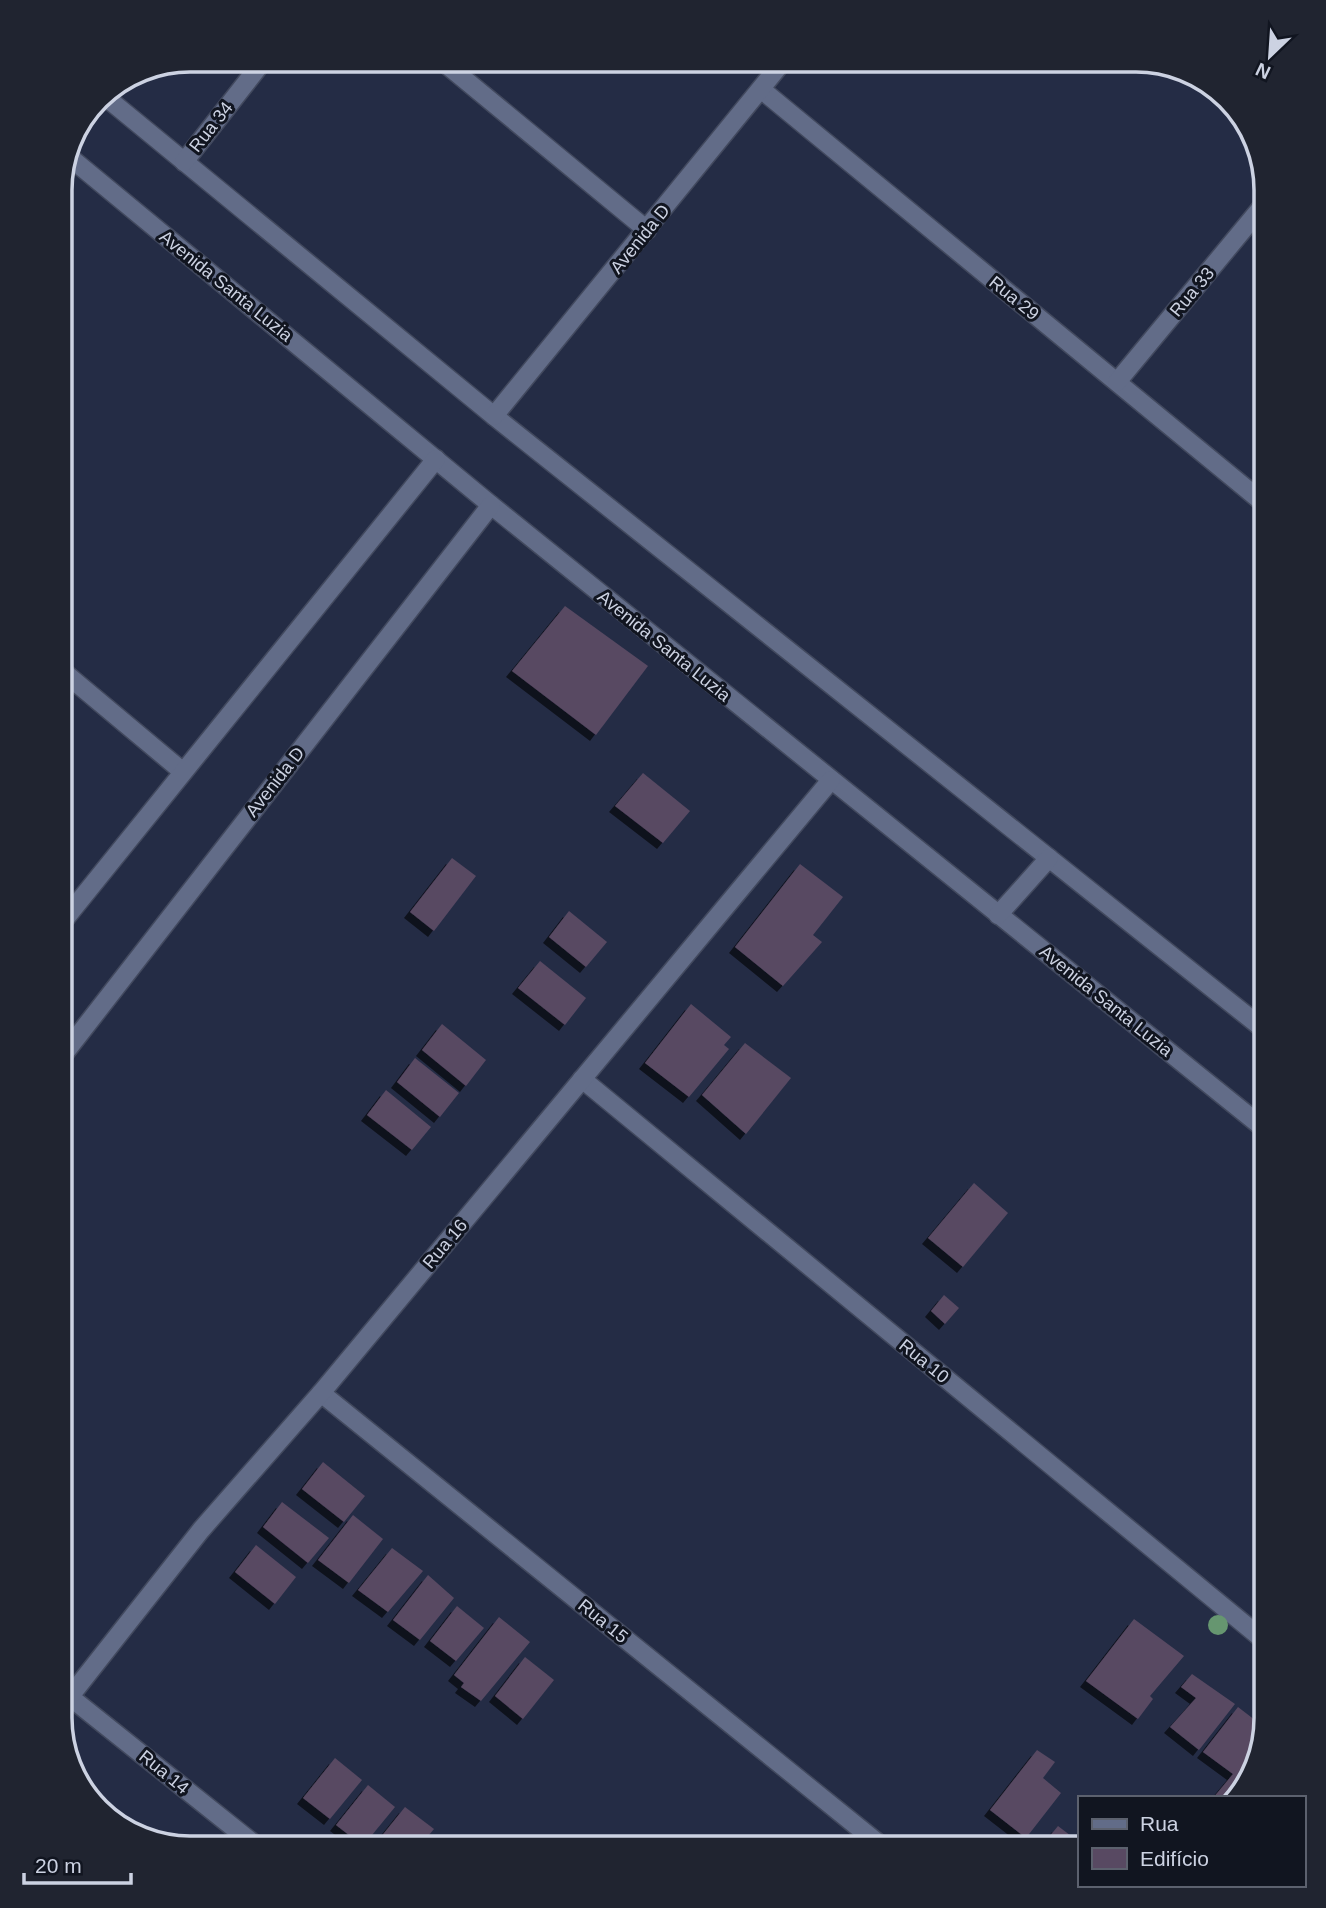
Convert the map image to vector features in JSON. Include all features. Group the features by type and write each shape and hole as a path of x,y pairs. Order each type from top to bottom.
{"street":[{"name":"Rua 34","path":"184,162 255,72"},
{"path":"456,72 647,230"},
{"name":"Avenida D","path":"494,416 775,72"},
{"name":"Rua 29","path":"762,90 1254,495"},
{"path":"111,102 494,416 1254,1021"},
{"name":"Avenida Santa Luzia","path":"76,162 491,505 1254,1120"},
{"name":"Rua 33","path":"1117,382 1254,216"},
{"path":"72,910 436,459"},
{"name":"Avenida D","path":"72,1044 491,505"},
{"path":"72,679 182,771"},
{"name":"Rua 16","path":"72,1694 201,1530 321,1393 831,780"},
{"path":"998,915 1049,858"},
{"name":"Rua 10","path":"582,1079 1254,1632"},
{"name":"Rua 15","path":"321,1393 869,1836"},
{"name":"Rua 14","path":"72,1708 243,1836"}],"building":[{"path":"565,606 648,666 596,735 512,671"},
{"path":"643,773 690,811 663,843 615,806"},
{"path":"452,858 476,876 434,931 410,912"},
{"path":"800,864 843,897 813,935 822,942 783,986 735,947"},
{"path":"569,911 607,942 586,967 549,937"},
{"path":"540,961 586,998 565,1025 518,988"},
{"path":"691,1004 731,1037 724,1045 729,1049 689,1097 645,1063"},
{"path":"442,1024 486,1060 466,1086 422,1050"},
{"path":"745,1043 791,1078 746,1134 702,1095"},
{"path":"415,1058 459,1093 440,1117 397,1082"},
{"path":"386,1090 431,1127 412,1150 367,1115"},
{"path":"974,1183 1008,1213 963,1267 928,1238"},
{"path":"944,1295 959,1308 945,1324 931,1311"},
{"path":"323,1462 365,1496 344,1522 302,1489"},
{"path":"282,1502 329,1538 308,1563 263,1527"},
{"path":"353,1515 383,1539 349,1583 318,1560"},
{"path":"256,1545 296,1577 275,1604 235,1572"},
{"path":"392,1548 423,1571 388,1612 358,1590"},
{"path":"428,1575 454,1598 420,1640 393,1620"},
{"path":"457,1606 484,1628 456,1661 430,1641"},
{"path":"499,1617 530,1642 481,1701 461,1687 464,1683 454,1675"},
{"path":"1134,1619 1184,1656 1150,1696 1153,1699 1138,1719 1086,1681"},
{"path":"525,1657 554,1680 523,1719 495,1696"},
{"path":"1192,1674 1235,1704 1199,1750 1170,1727 1196,1698 1181,1687"},
{"path":"1238,1707 1254,1719 1250,1749 1245,1763 1225,1796 1215,1796 1233,1774 1203,1752"},
{"path":"1037,1750 1055,1762 1043,1778 1061,1793 1028,1836 1023,1836 990,1810"},
{"path":"335,1758 362,1780 330,1819 303,1798"},
{"path":"368,1785 395,1807 371,1836 350,1836 336,1825"},
{"path":"405,1807 434,1829 428,1836 382,1836"},
{"path":"1058,1826 1071,1836 1050,1836"}]}
